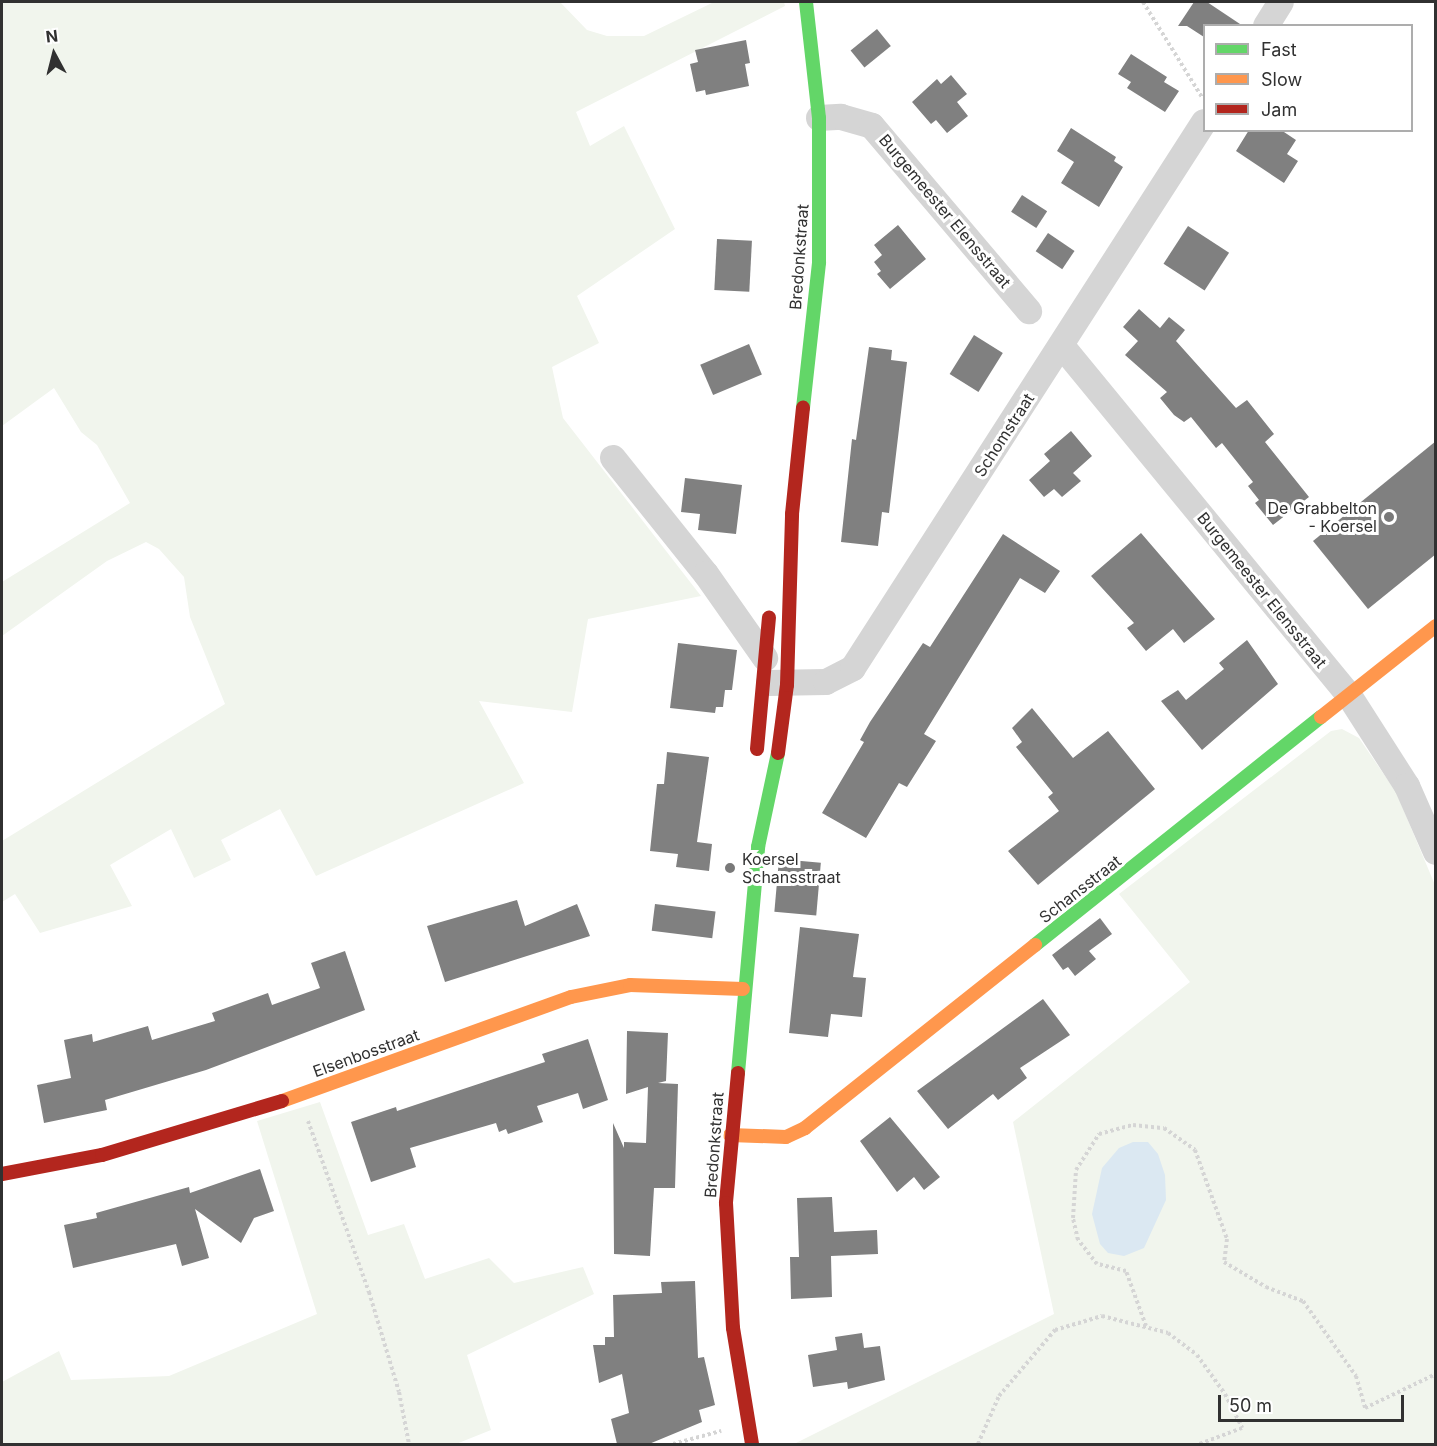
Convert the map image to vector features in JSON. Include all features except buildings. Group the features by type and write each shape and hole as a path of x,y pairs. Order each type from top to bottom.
{"street":[{"name":"Bredonkstraat","path":"756,759 772,675 819,262 819,118 806,2"},
{"path":"1267,24 1281,2"},
{"name":"Burgemeester Elensstraat","path":"819,118 841,117 872,126 1029,310"},
{"name":"Schomstraat","path":"772,675 826,682 853,668 1203,124"},
{"name":"Burgemeester Elensstraat","path":"1062,346 1350,697 1407,786 1436,852"},
{"path":"613,458 691,555 772,675"},
{"name":"Bredonkstraat","path":"752,1444 730,1306 726,1203 729,1135 758,847 776,771 772,675 774,596 792,514"},
{"name":"Schansstraat","path":"729,1135 786,1137 805,1128 1350,697 1436,626"},
{"name":"Bredonkstraat","path":"756,781 758,847"},
{"name":"Elsenbosstraat","path":"2,1174 102,1155 299,1095 571,997 630,985 743,989"}],"path":[{"path":"1143,2 1192,86 1203,99"},
{"path":"299,1095 369,1292 399,1392 409,1444"},
{"path":"1146,1326 1126,1271 1097,1264 1078,1240 1073,1218 1076,1170 1099,1134 1133,1125 1164,1128 1195,1150 1227,1239 1224,1262 1266,1287 1304,1301 1356,1376 1365,1408 1436,1374"},
{"path":"978,1444 999,1396 1055,1330 1102,1316 1168,1333 1197,1355 1224,1394 1242,1428 1199,1444"},
{"path":"673,1444 748,1426"}],"shaded area":[{"path":"2,2 560,2 587,30 607,36 644,36 714,2 784,2 785,6 576,112 590,146 624,126 675,229 577,296 599,343 552,367 563,418 701,596 588,619 572,712 479,701 524,783 316,876 280,809 221,840 231,860 194,878 171,829 110,865 132,906 40,933 15,894 2,902 2,841 225,704 190,617 184,577 159,549 146,542 107,561 2,636 2,582 130,503 97,445 81,432 54,388 2,426"},
{"path":"1342,729 1359,738 1396,792 1435,885 1435,1444 794,1444 1054,1314 1013,1122 1190,982 1119,894 1331,731"},
{"path":"320,1102 368,1235 404,1224 425,1279 489,1258 514,1283 583,1267 594,1294 467,1355 491,1430 456,1444 2,1444 2,1382 59,1351 71,1380 169,1376 317,1314 257,1121"},
{"path":"1133,1142 1148,1142 1158,1154 1165,1175 1166,1200 1144,1248 1124,1256 1108,1253 1100,1244 1092,1214 1102,1168 1119,1148"}],"traffic: fast":[{"path":"803,408 819,262 819,118 806,2"},
{"path":"1035,945 1321,717"},
{"path":"738,1073 758,847 778,753"}],"traffic: slow":[{"path":"1321,717 1436,626"},
{"path":"730,1135 786,1137 805,1128 1035,945"},
{"path":"282,1101 571,997 630,985 743,989"}],"traffic: jam":[{"path":"778,753 787,685 792,514 803,408"},
{"path":"757,749 769,618"},
{"path":"738,1073 726,1203 733,1328 752,1444"},
{"path":"2,1174 102,1155 282,1101"}],"place":[{"name":"De Grabbelton - Koersel","path":"1389,517"},
{"name":"Koersel Schansstraat","path":"730,868"}]}
